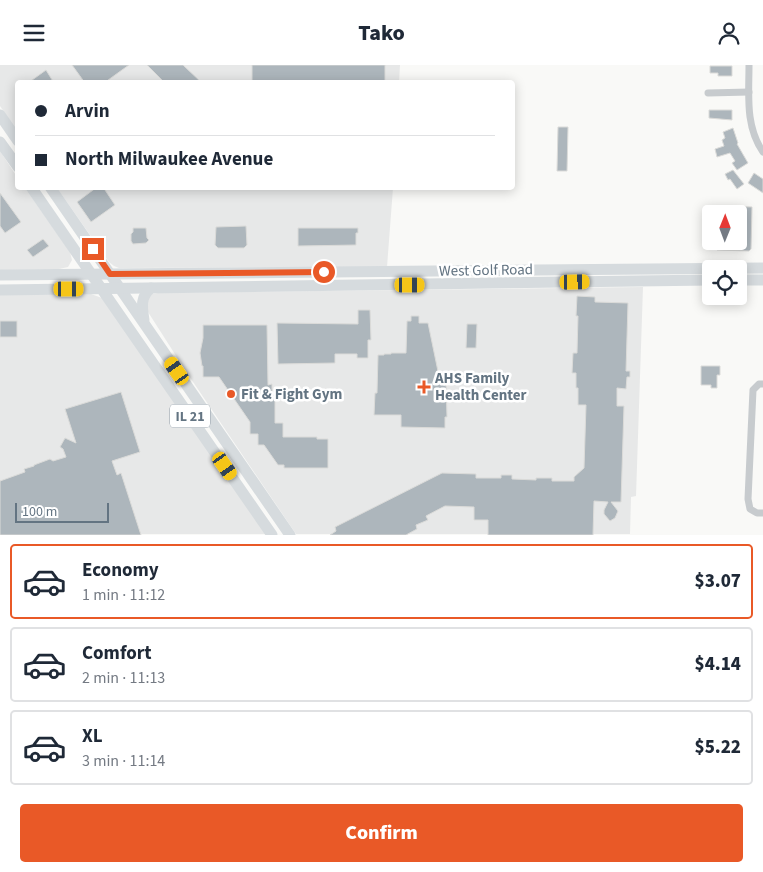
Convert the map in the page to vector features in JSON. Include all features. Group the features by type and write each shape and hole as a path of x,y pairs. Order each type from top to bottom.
{"main road":[{"path":"0,115 15,137"},
{"path":"0,142 15,163"},
{"name":"IL 21","path":"33,190 272,535"},
{"name":"IL 21","path":"52,190 290,535"},
{"name":"West Golf Road","path":"0,275 763,268"},
{"name":"West Golf Road","path":"0,289 702,280"},
{"path":"747,280 763,280"},
{"path":"145,324 142,301 145,293 151,288"}],"street":[{"path":"750,65 751,124 763,152"},
{"path":"708,93 749,92"},
{"path":"760,513 750,509 748,499 753,390 759,384 763,384"}],"shaded area":[{"path":"0,65 400,65 399,80 15,80 15,128 0,106"},
{"path":"0,151 15,174 15,190 26,190 70,252 72,260 68,267 59,269 0,270"},
{"path":"58,190 393,190 387,267 119,268 109,262"},
{"path":"643,287 636,496 631,497 630,534 296,534 187,373 148,312 145,301 152,294 158,293"},
{"path":"91,294 102,298 266,534 0,534 0,295"}],"building":[{"path":"72,65 129,65 108,80 83,80"},
{"path":"147,65 183,65 199,80 162,80"},
{"path":"252,65 385,65 385,80 252,80"},
{"path":"710,66 732,66 732,76 718,76 718,73 710,73"},
{"path":"46,70 52,80 32,80"},
{"path":"709,110 732,110 732,120 709,118"},
{"path":"558,127 568,127 567,171 557,171"},
{"path":"733,128 737,144 748,163 737,170 732,163 735,161 730,153 717,157 715,149 724,146 722,140 725,138 723,132"},
{"path":"733,170 744,184 737,189 725,174"},
{"path":"754,173 763,179 763,193 748,183"},
{"path":"93,190 105,190 115,205 91,222 77,202"},
{"path":"0,193 21,222 5,233 0,226"},
{"path":"748,207 752,207 751,249 749,251 717,250 748,250"},
{"path":"246,226 247,245 244,248 218,248 215,245 216,227"},
{"path":"133,228 146,228 149,240 146,243 133,244 131,234"},
{"path":"298,228 358,228 356,245 298,246"},
{"path":"43,239 49,246 33,257 27,250"},
{"path":"577,296 595,297 595,302 628,303 626,371 630,371 630,377 627,377 626,389 617,388 617,406 624,406 621,502 611,502 618,511 615,518 610,521 604,514 608,502 594,501 593,535 488,535 488,520 474,520 474,507 445,506 426,516 428,520 416,525 417,529 406,535 330,535 336,531 335,527 442,473 476,474 476,478 501,478 501,475 512,475 512,479 536,480 536,478 552,478 552,481 574,481 574,477 584,468 586,405 578,405 576,373 572,373 573,353 577,353"},
{"path":"358,310 370,310 371,340 368,340 368,358 357,358 357,354 335,354 335,363 278,364 277,323 358,324"},
{"path":"411,316 419,316 419,323 428,323 440,381 446,381 447,417 445,417 445,428 401,427 401,415 374,415 375,393 377,393 378,355 406,353 407,321 411,321"},
{"path":"0,321 17,321 17,337 0,337"},
{"path":"467,324 477,324 476,348 466,348"},
{"path":"203,325 267,325 268,385 272,384 272,395 275,395 275,423 283,423 283,437 317,437 317,439 328,439 328,468 284,468 284,465 278,465 264,445 258,445 258,434 250,434 250,422 219,377 203,377 200,353"},
{"path":"701,366 720,366 720,375 717,375 717,388 711,388 711,385 701,385"},
{"path":"121,392 140,452 112,461 117,475 121,473 141,535 0,535 0,481 25,472 24,469 50,459 53,461 66,457 63,449 60,447 65,438 76,443 65,409"}],"place":[{"name":"AHS Family Health Center","path":"424,387"},
{"name":"Fit & Fight Gym","path":"231,394"}],"route":[{"path":"93,249 110,274 324,272"}]}
